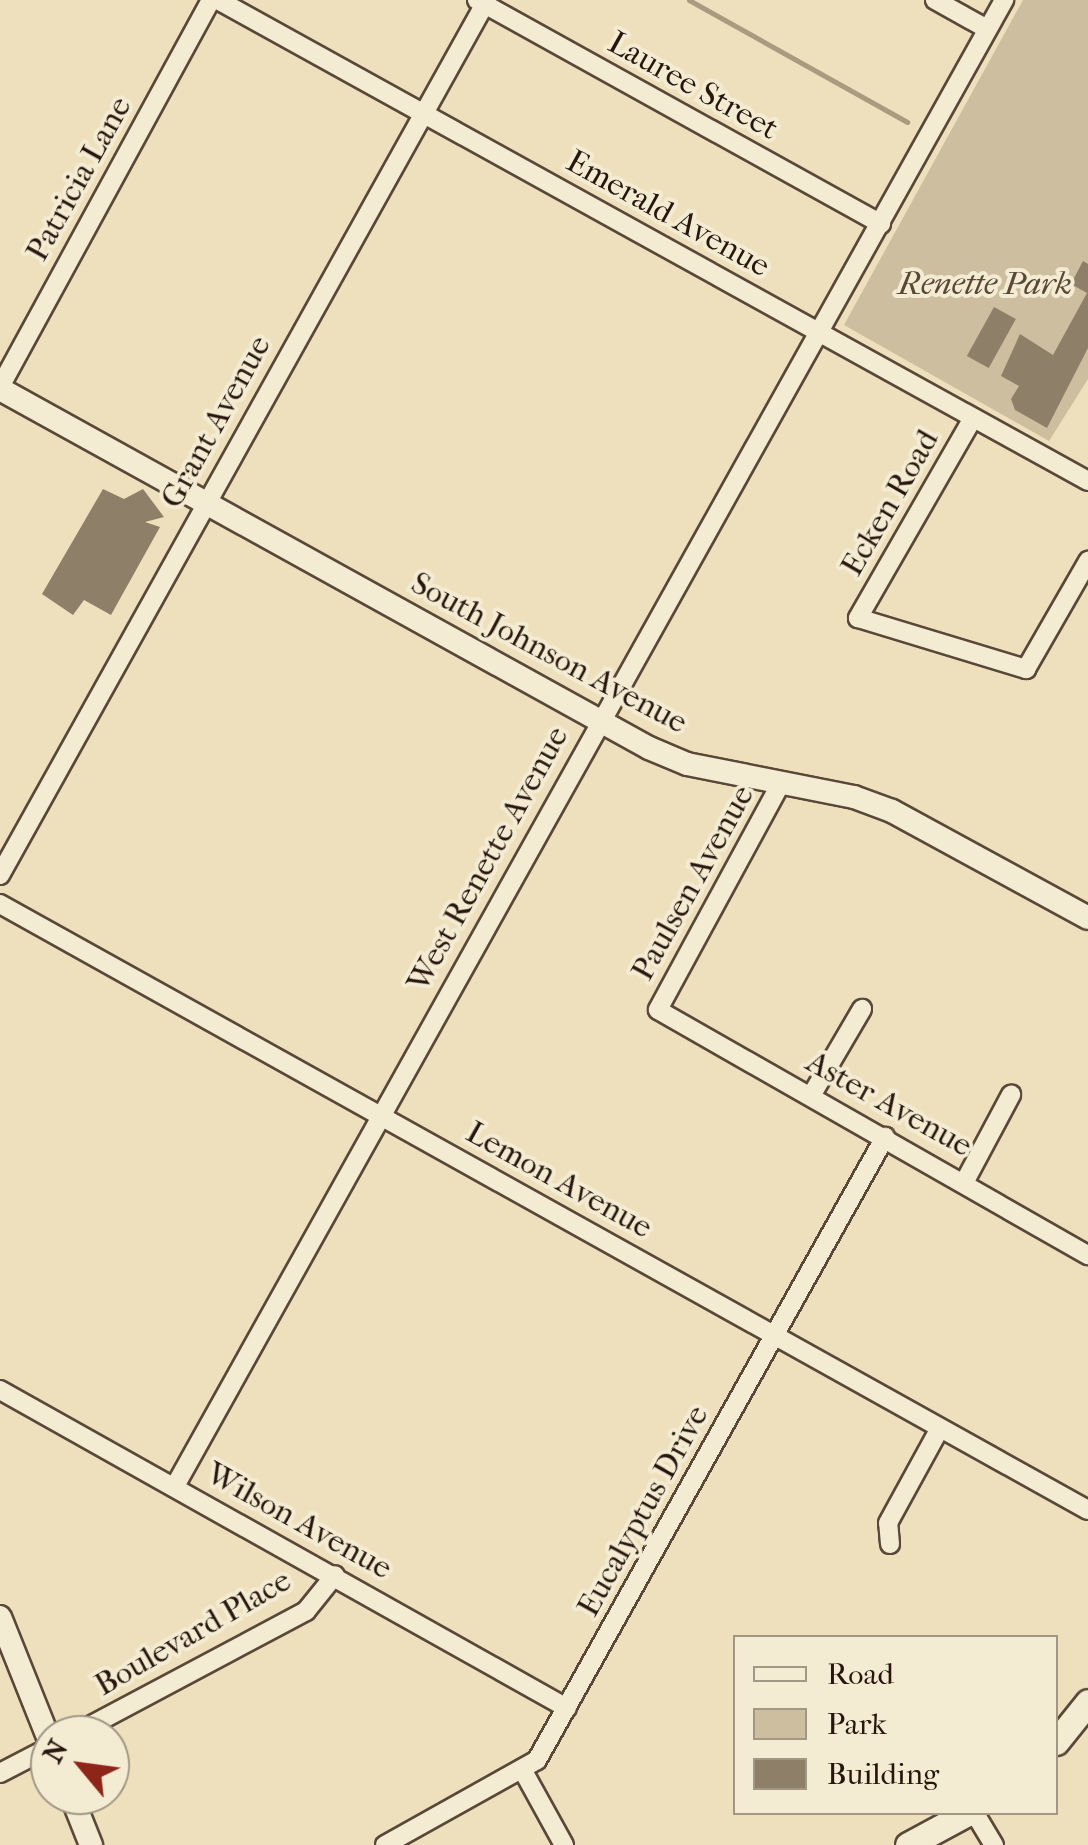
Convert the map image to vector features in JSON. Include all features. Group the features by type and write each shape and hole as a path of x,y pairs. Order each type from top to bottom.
{"main road":[{"path":"1058,1740 1087,1708"},
{"path":"908,1845 965,1815"}],"street":[{"name":"Emerald Avenue","path":"215,0 1088,481"},
{"name":"Patricia Lane","path":"0,388 215,0"},
{"path":"936,0 987,29"},
{"name":"West Renette Avenue","path":"175,1486 598,720 821,333 1004,0"},
{"name":"Grant Avenue","path":"0,875 482,2"},
{"name":"Lauree Street","path":"482,2 881,224"},
{"name":"South Johnson Avenue","path":"0,388 598,720 687,764 892,811 1088,918"},
{"name":"Ecken Road","path":"973,418 858,618 1026,669 1088,560"},
{"name":"Paulsen Avenue","path":"658,1010 781,783"},
{"name":"Lemon Avenue","path":"0,904 1088,1510"},
{"path":"812,1096 862,1009"},
{"name":"Aster Avenue","path":"658,1010 965,1181 1088,1255"},
{"path":"965,1181 1011,1095"},
{"name":"Eucalyptus Drive","path":"385,1845 537,1760 885,1137"},
{"name":"Wilson Avenue","path":"0,1390 568,1708"},
{"path":"890,1544 888,1523 940,1428"},
{"name":"Boulevard Place","path":"111,1715 306,1611 335,1575"},
{"path":"0,1618 38,1715"},
{"path":"0,1773 30,1756"},
{"path":"522,1770 564,1845"},
{"path":"79,1815 90,1845"},
{"path":"973,1815 994,1845"}],"green space":[{"name":"Renette Park","path":"1023,0 1088,0 1088,379 1049,441 844,325"}],"building":[{"path":"1083,261 1088,264 1088,348 1047,428 1015,410 1011,399 1019,386 1001,376 1020,334 1053,355 1087,293 1071,284"},
{"path":"994,307 1016,319 989,368 967,356"},
{"path":"103,489 124,499 143,489 164,517 145,522 160,527 111,615 84,600 73,615 42,594"}],"waterway":[{"path":"689,0 907,122"}]}
